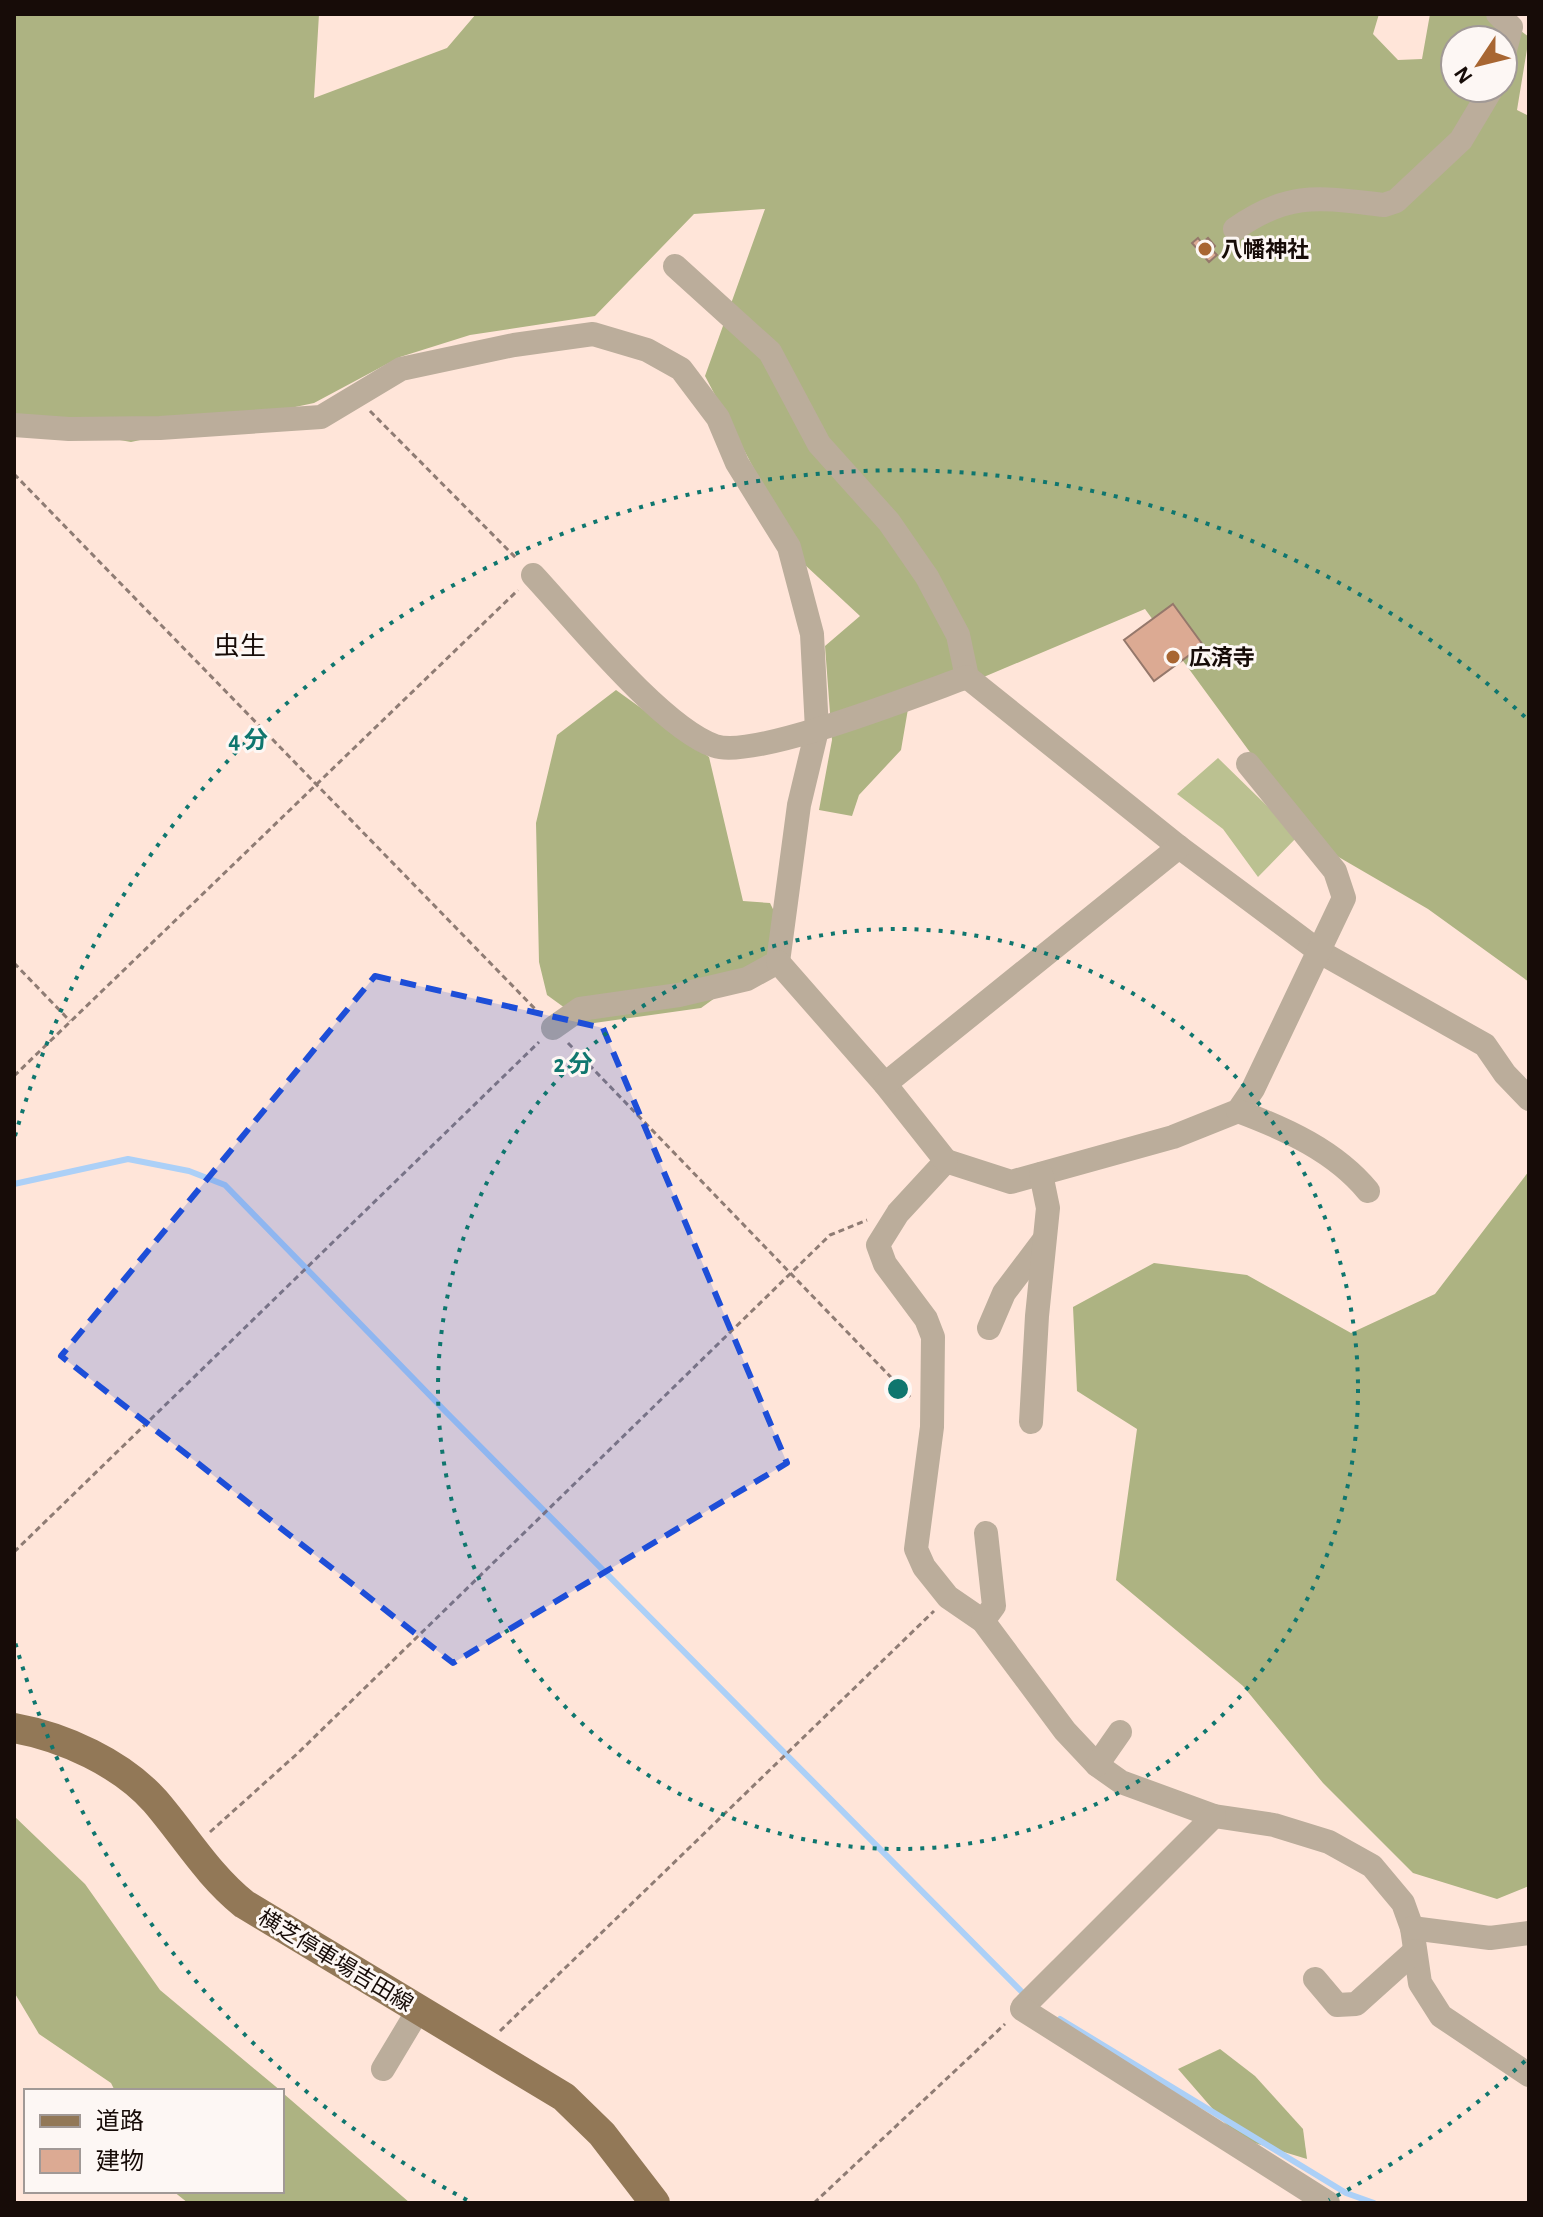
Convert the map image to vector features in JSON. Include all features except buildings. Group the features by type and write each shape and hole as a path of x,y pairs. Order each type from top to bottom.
{"main road":[{"name":"横芝停車場吉田線","path":"14,1728 68,1744 124,1774 154,1800 222,1886 268,1921 564,2097 602,2134 655,2203"}],"street":[{"path":"1235,229 1254,216 1308,198 1327,197 1384,205 1396,201 1461,140 1482,104"},
{"path":"675,266 770,352 819,444 889,522 927,577 958,635 967,677 1179,847 1320,952 1485,1045 1505,1074 1529,1099"},
{"path":"14,425 69,429 160,428 321,417 358,398 401,369 514,345 593,334 647,350 681,369 718,418 737,463 789,547 812,634 817,730 799,805 778,962 885,1084 946,1161 1011,1182 1173,1137 1238,1111 1253,1089 1344,898 1335,871 1248,764"},
{"path":"533,575 663,713 716,747 741,746 817,730 967,677"},
{"path":"885,1084 1179,847"},
{"path":"553,1028 580,1009 706,989 747,979 778,962"},
{"path":"1238,1111 1284,1128 1321,1150 1368,1191"},
{"path":"946,1161 898,1213 878,1245 885,1264 926,1319 933,1337 932,1420 916,1549 924,1567 948,1597 983,1621 1065,1731 1097,1765 1142,1792 1214,1816 1274,1825 1329,1842 1372,1866 1403,1903 1420,1983 1441,2016 1529,2075"},
{"path":"1031,1422 1048,1208 1041,1174"},
{"path":"989,1328 1004,1293 1045,1238"},
{"path":"983,1621 994,1606 986,1533"},
{"path":"1097,1765 1120,1732"},
{"path":"1214,1816 1026,2004 1328,2203"},
{"path":"1315,1979 1337,2005 1356,2004 1413,1939 1490,1938 1529,1933"},
{"path":"383,2069 419,2009"}],"path":[{"path":"14,1076 533,575 358,398"},
{"path":"14,474 318,782 932,1420"},
{"path":"14,963 70,1021"},
{"path":"14,1552 553,1028"},
{"path":"190,1849 298,1753 830,1235 857,1222 898,1213"},
{"path":"483,2048 948,1597"},
{"path":"814,2203 1026,2004"}],"highlighted area":[{"path":"375,976 603,1028 787,1463 453,1663 61,1356"}],"green space":[{"path":"14,14 319,14 314,98 447,48 476,14 1379,14 1373,34 1398,60 1422,59 1430,14 1498,14 1511,24 1439,24 1439,104 1518,104 1517,110 1529,116 1529,982 1428,909 1318,845 1145,609 908,709 901,750 859,795 852,816 819,810 832,740 825,646 860,616 804,564 705,376 765,209 694,214 595,316 470,335 400,357 314,403 131,442 14,421"},
{"path":"1519,30 1529,37 1519,98"},
{"path":"616,690 709,757 743,901 770,903 790,944 701,1008 587,1024 547,995 539,962 536,823 557,735"},
{"path":"1218,758 1298,836 1258,877 1223,829 1177,794"},
{"path":"1529,1171 1529,1886 1497,1899 1413,1873 1323,1783 1243,1686 1116,1580 1137,1429 1077,1391 1073,1307 1154,1263 1247,1275 1351,1333 1435,1294"},
{"path":"14,1816 85,1884 160,1990 279,2089 114,2089 111,2083 39,2034 14,1992"},
{"path":"1220,2049 1255,2076 1303,2129 1307,2159 1238,2138 1178,2069"},
{"path":"284,2094 410,2203 188,2203 176,2193 284,2193"}],"waterway":[{"path":"14,1184 128,1159 189,1171 225,1185 1025,1995"},
{"path":"1060,2019 1346,2193 1374,2203"}],"place":[{"name":"八幡神社","path":"1205,249"},
{"name":"広済寺","path":"1173,657"}],"district":[{"name":"虫生","path":"240,646"}]}
